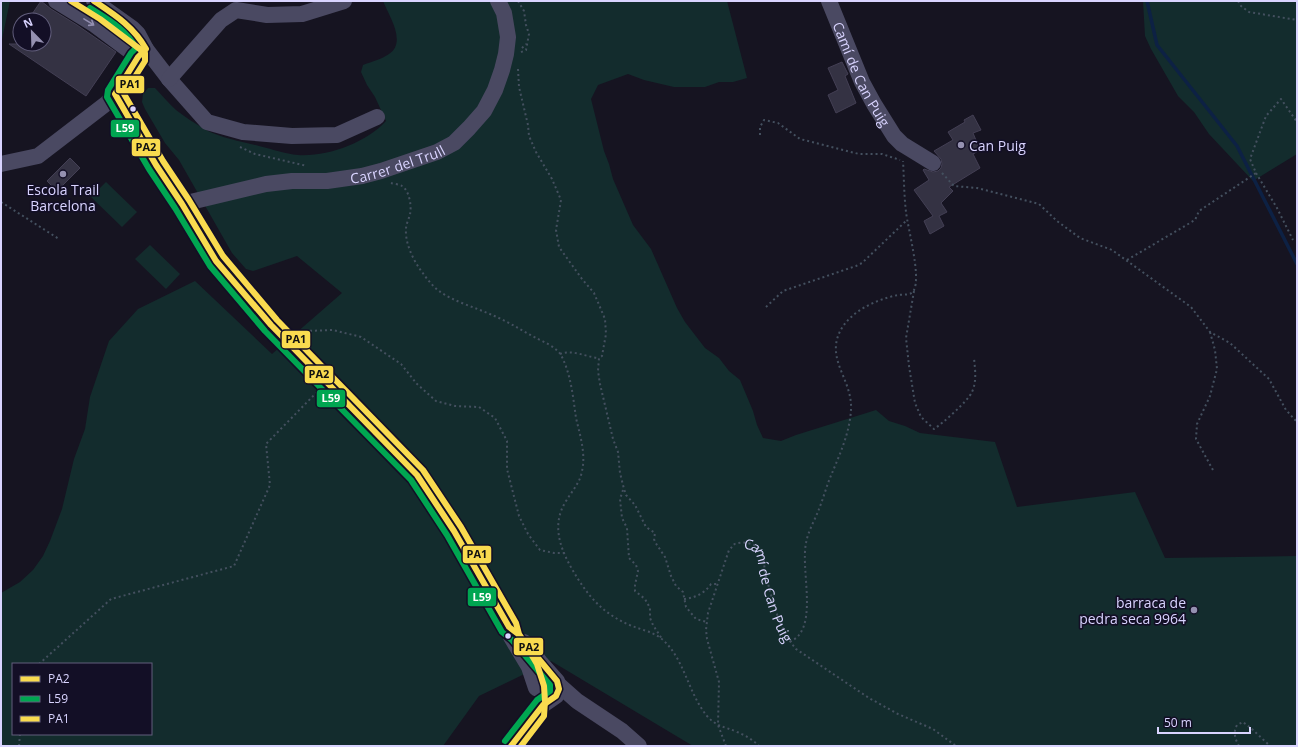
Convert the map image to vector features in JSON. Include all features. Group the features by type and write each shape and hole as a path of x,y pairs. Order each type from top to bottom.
{"street":[{"path":"56,1 142,53 169,79 207,122 243,132 292,136 337,135 377,117"},
{"path":"1,164 38,156 107,103 115,94 142,53 140,38 132,28 94,1"},
{"path":"169,79 235,6 267,15 302,14 344,1"},
{"name":"Carrer del Trull","path":"182,204 266,184 292,181 327,181 362,176 437,152 454,143 484,111 495,90 502,70 508,37 504,13 498,1"},
{"name":"Camí de Can Puig","path":"829,1 860,76 874,104 894,136 902,144 929,161"},
{"path":"115,94 156,165 182,204 216,261 271,325 401,457 433,496 509,627 511,637 529,667 536,690 537,712"},
{"path":"509,627 518,634 540,662 554,690 577,701 616,727 636,745"},
{"path":"536,690 542,698 545,699 554,690"},
{"path":"511,746 554,690"}],"path":[{"path":"518,1 524,11 529,34 526,50 518,54 518,57"},
{"path":"1238,1 1241,6 1249,12 1297,20"},
{"path":"518,66 519,87 528,125 529,136 536,152 552,179 561,200 556,230 559,246 582,279 594,293 605,319 605,345 602,356 599,358 598,371 613,439 618,452 620,473 626,495 635,505 646,526 655,532 655,542 665,557 676,586 683,592 686,607 696,619 707,622"},
{"path":"1293,240 1277,208 1256,173 1250,159 1266,116 1282,99 1297,122"},
{"path":"760,135 760,127 764,120 778,123 800,139 859,154 882,154 903,161 929,161 954,186 977,188 1039,204 1057,221 1080,238 1112,250 1191,307 1210,332 1215,350 1217,369 1210,396 1196,424 1196,439 1214,472"},
{"path":"234,144 256,154 311,167"},
{"path":"902,144 907,220 916,275 916,285 906,338 915,403 921,417 934,429 946,421 972,393 975,380 974,358"},
{"path":"1127,260 1195,220 1199,211 1256,173"},
{"path":"390,183 401,185 406,190 411,213 406,228 408,245 426,278 440,292 493,315 555,349 560,354 570,380 583,448 583,461 580,478 562,506 558,517 557,524 565,553 584,589 594,602 610,615 629,625 654,634 663,640"},
{"path":"1,202 59,238"},
{"path":"766,307 783,291 862,263 907,220"},
{"path":"790,642 799,635 804,627 806,617 807,597 804,562 808,534 822,503 842,448 850,417 850,394 837,357 836,344 839,332 853,315 870,304 889,297 907,294 914,291"},
{"path":"305,331 333,330 361,337 401,364 417,384 436,401 455,406 479,407 495,418 506,441 508,456 507,469 519,516 528,534 540,550 554,553 565,553"},
{"path":"1210,332 1230,343 1269,379 1286,410 1297,422"},
{"path":"560,354 574,352 599,358"},
{"path":"40,663 111,598 234,566 270,485 266,444 327,382"},
{"path":"624,489 620,499 622,518 627,528 630,558 636,565 638,571 634,585 635,591 645,599 650,608 650,618 653,625 675,655 685,673 696,700 706,714 718,725 723,728 736,731 759,746"},
{"name":"Camí de Can Puig","path":"718,725 719,682 707,639 708,613 729,550 734,545 741,543 755,545 761,550 765,571 783,629 790,642 801,653 869,698 898,714 933,729 956,746"},
{"path":"684,599 690,599 708,588 711,584 717,584"},
{"path":"1238,746 1235,728 1243,722 1270,746"},
{"path":"718,725 726,746"},
{"path":"19,746 20,735"}],"green space":[{"path":"1,1 10,1 1,44"},
{"path":"383,1 727,1 747,78 733,82 719,82 705,87 674,87 644,80 628,74 598,85 591,99 604,151 613,179 633,225 651,249 677,308 685,322 705,348 719,358 729,371 740,380 763,438 781,441 876,410 889,421 920,433 995,442 1017,507 1135,492 1165,558 1297,556 1297,746 693,746 551,661 479,696 443,746 1,746 1,593 20,582 33,570 43,556 50,541 62,509 74,459 85,429 90,397 109,341 138,309 195,281 272,354 342,293 297,256 253,271 246,269 232,253 179,160 165,143 145,109 142,102 143,94 148,88 155,88 176,110 206,130 232,140 283,153 298,155 321,154 333,151 368,136 386,121 361,72 363,65 380,59 394,49 397,36"},
{"path":"1143,1 1297,1 1297,154 1253,181 1209,134 1194,112 1178,96 1145,36"},
{"path":"106,182 137,212 122,227 91,197"},
{"path":"150,245 180,274 166,289 135,259"}],"building":[{"path":"41,1 116,52 86,96 21,52 52,52 52,12 33,12"},
{"path":"842,62 848,74 845,76 856,103 836,113 828,95 838,90 828,68"},
{"path":"973,115 981,130 973,133 980,150 973,154 980,168 949,187 953,191 941,203 947,212 939,216 944,226 930,234 924,221 933,216 914,190 929,180 923,170 924,169 933,172 938,171 941,168 941,159 934,151 953,140 948,132 965,122 964,120"},
{"name":"Escola Trail Barcelona","path":"70,158 80,168 57,191 47,181"}],"waterway":[{"path":"1147,1 1157,45 1237,146 1297,264"}],"transit line":[{"name":"PA1","path":"71,1 100,19 145,53 145,61 124,94 163,161 223,256 277,320 423,470 461,527 516,623 519,634 537,664 544,686 544,716 521,746"},
{"name":"PA2","path":"94,1 130,28 146,49 138,57 115,94 156,165 182,204 216,261 271,325 417,475 454,531 509,627 518,634 557,681 559,689 556,696 543,705 511,746"},
{"name":"L59","path":"90,8 122,30 136,48 131,53 108,90 107,97 149,169 175,208 210,266 265,331 411,480 447,535 502,632 512,640 550,685 550,691 537,700 505,741"}],"place":[{"name":"Can Puig","path":"961,145"},
{"name":"Escola Trail Barcelona","path":"63,174"},
{"name":"barraca de pedra seca 9964","path":"1194,610"}]}
